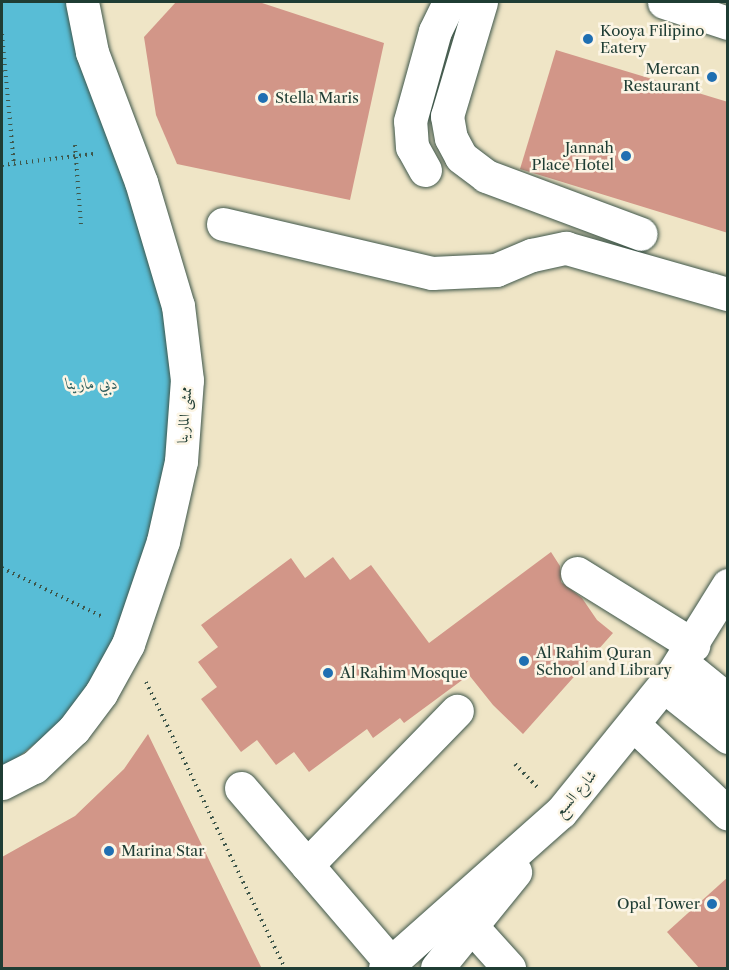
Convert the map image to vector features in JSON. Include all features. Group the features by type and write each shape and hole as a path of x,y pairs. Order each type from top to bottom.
{"street":[{"name":"ممشى المارينا","path":"2,783 34,767 74,729 100,693 119,633 163,541 176,484 187,380 178,306 161,243 110,109 92,52 82,2"},
{"path":"425,171 412,147 410,121 435,31 449,2"},
{"path":"481,2 447,116 451,138 461,157 486,176 641,234"},
{"path":"664,2 720,14"},
{"path":"223,224 432,273 496,270 532,255 566,248 728,294"},
{"path":"577,573 679,664 727,697"},
{"name":"شارع السبع","path":"388,966 561,812 634,724 679,664 728,585"},
{"path":"679,664 728,737"},
{"path":"307,865 457,711"},
{"path":"634,724 728,814"},
{"path":"241,788 307,865 388,966"},
{"path":"437,969 473,928 561,812"},
{"path":"473,928 509,969"}],"path":[{"path":"2,34 14,165"},
{"path":"75,146 81,225"},
{"path":"2,165 96,153"},
{"path":"2,568 119,633 285,969"}],"water":[{"name":"دبي مارينا","path":"2,2 74,2 171,298 177,462 103,675 60,724 2,770"}],"building":[{"name":"Stella Maris","path":"176,2 259,2 384,43 350,200 177,164 156,115 144,37"},
{"name":"Jannah Place Hotel","path":"556,50 728,102 728,233 520,169"},
{"name":"Al Rahim Mosque","path":"551,552 560,566 561,582 582,598 597,620 613,633 523,734 493,705 469,675 404,723 400,718 373,738 367,729 309,772 294,752 276,765 257,740 241,752 201,699 217,687 198,662 218,647 201,625 291,558 305,578 333,557 350,580 371,565 429,643"},
{"name":"Marina Star","path":"148,734 262,969 2,969 2,857 75,816 124,769"},
{"name":"Opal Tower","path":"728,877 728,969 700,969 667,932"}],"place":[{"name":"Kooya Filipino Eatery","path":"588,39"},
{"name":"Mercan Restaurant","path":"712,77"},
{"name":"Stella Maris","path":"263,98"},
{"name":"Jannah Place Hotel","path":"626,156"},
{"name":"Al Rahim Quran School and Library","path":"524,661"},
{"name":"Al Rahim Mosque","path":"328,673"},
{"name":"Marina Star","path":"109,851"},
{"name":"Opal Tower","path":"712,904"}]}
